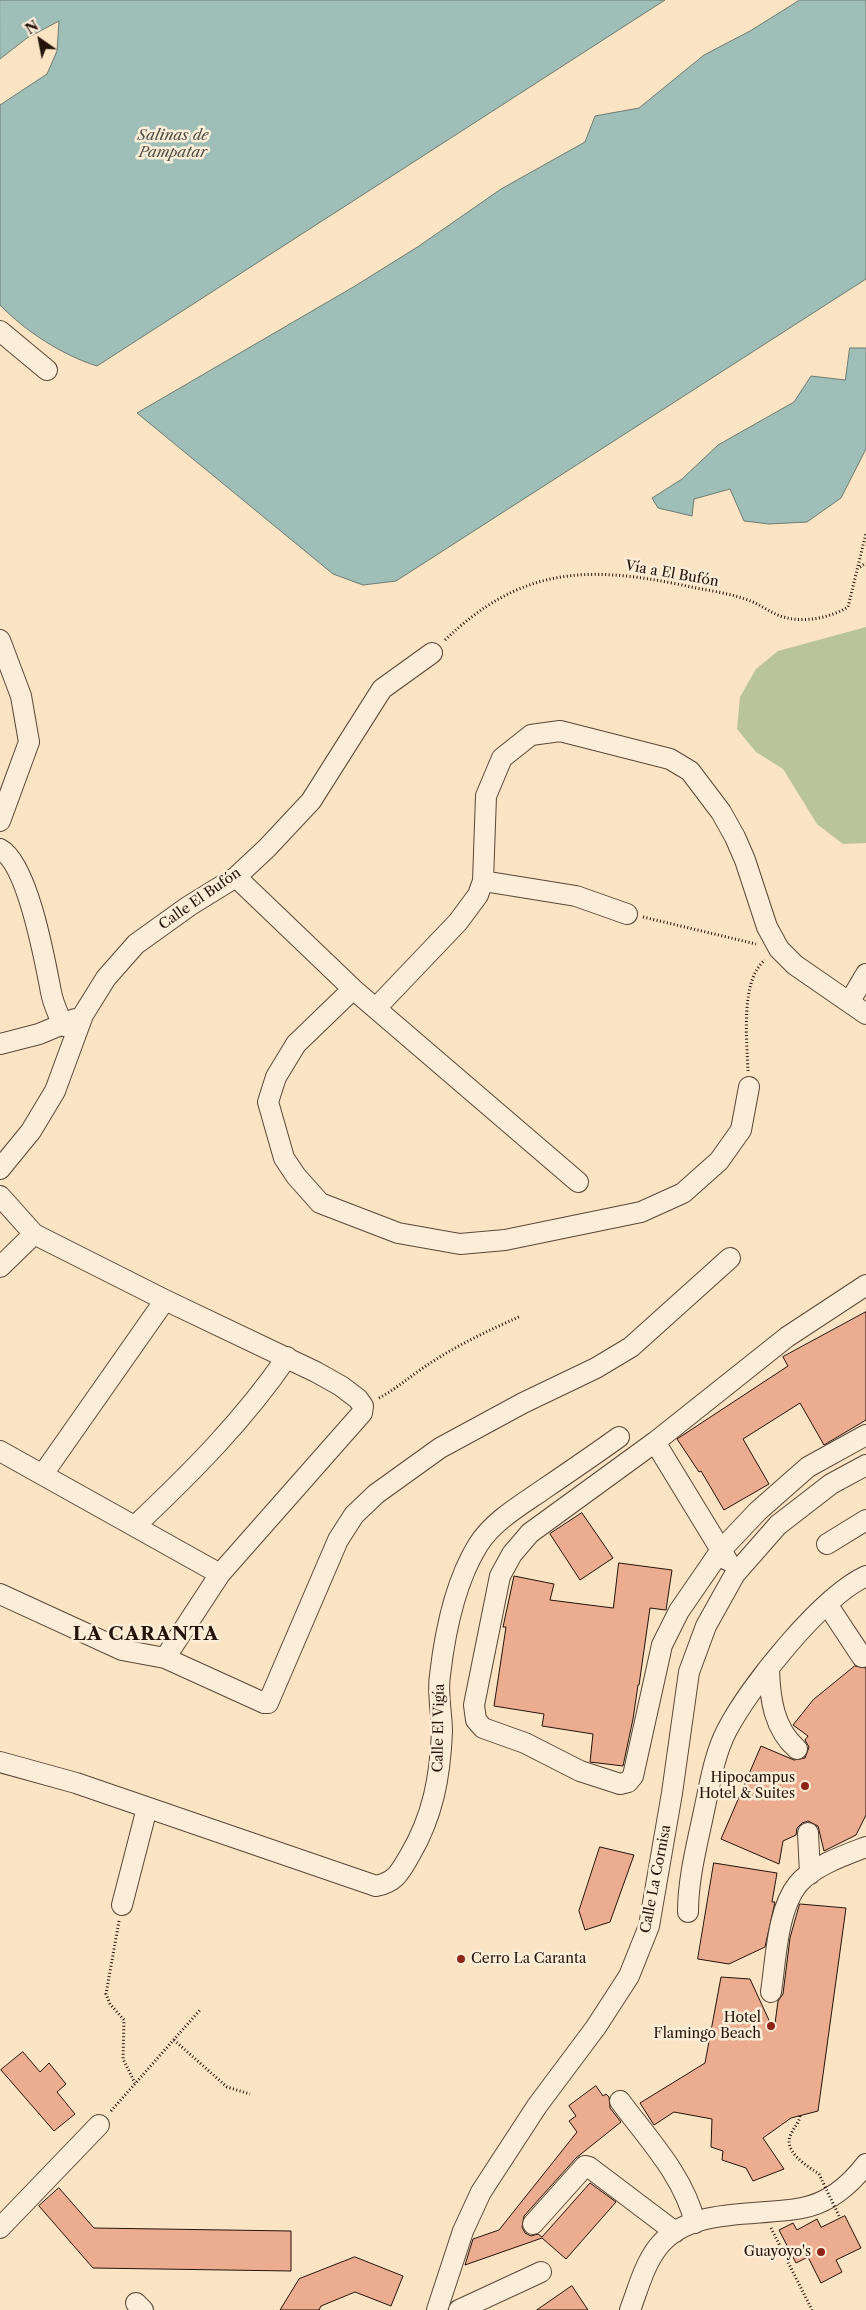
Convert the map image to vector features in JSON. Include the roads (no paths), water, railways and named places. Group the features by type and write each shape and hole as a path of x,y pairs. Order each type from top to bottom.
{"street":[{"path":"0,331 47,370"},
{"path":"0,640 21,696 29,742 0,820"},
{"name":"Calle El Bufón","path":"0,1169 31,1131 55,1091 83,1015 106,978 136,944 189,906 236,876 311,801 382,689 432,653"},
{"path":"376,1008 458,922 478,896 483,881 486,796 502,758 531,735 560,731 670,759 690,771 716,804 735,837 745,860 767,927 778,949 796,965 866,1014"},
{"path":"0,849 12,860 27,894 48,969 51,994 63,1026"},
{"path":"236,876 353,989 578,1182"},
{"path":"483,881 576,896 627,914"},
{"path":"850,1001 866,974"},
{"path":"353,989 296,1044 276,1077 268,1102 284,1158 296,1176 320,1202 398,1233 460,1244 505,1240 641,1212 683,1193 719,1161 741,1130 749,1086"},
{"path":"0,1044 63,1026 83,1015"},
{"path":"0,1196 34,1234 164,1300 287,1357 340,1386 358,1399 363,1406 362,1413 220,1574 165,1658"},
{"path":"0,1267 34,1234"},
{"path":"0,1594 122,1650 165,1658 264,1703 268,1703 338,1540 354,1515 369,1501 440,1448 596,1368 631,1347 730,1258"},
{"path":"866,1285 787,1337 655,1442 530,1533 512,1554 500,1576 474,1705 476,1720 483,1728 524,1743 580,1771 620,1784 628,1782 633,1776 662,1646 678,1611 721,1550 758,1511 808,1467 866,1435"},
{"path":"44,1474 164,1300"},
{"path":"136,1526 206,1458 248,1411 287,1357"},
{"name":"Calle El Vigía","path":"0,1762 76,1783 376,1886 389,1884 400,1872 420,1837 432,1808 438,1775 442,1731 439,1678 445,1637 464,1572 479,1543 501,1519 619,1438"},
{"path":"655,1442 735,1574"},
{"path":"0,1451 220,1574"},
{"name":"Calle La Cornisa","path":"437,2310 463,2231 481,2192 537,2106 596,2027 629,1976 649,1926 672,1793 690,1672 706,1626 735,1574 778,1525 831,1484 866,1465"},
{"path":"827,1544 866,1520"},
{"path":"688,1912 688,1885 714,1765 727,1731 752,1691 783,1652 827,1604 855,1581 866,1576"},
{"path":"827,1604 862,1657"},
{"path":"769,1670 770,1701 779,1724 789,1742 797,1750"},
{"path":"122,1905 147,1808"},
{"path":"808,1833 810,1874"},
{"path":"771,1992 784,1909 799,1883 810,1874 866,1847"},
{"path":"620,2101 680,2182 692,2209 695,2223"},
{"path":"0,2228 99,2125"},
{"path":"630,2310 653,2255 675,2232 695,2223 803,2208 826,2200 850,2184 866,2164"},
{"path":"533,2224 585,2166 675,2232"},
{"path":"459,2310 541,2272"}],"water":[{"name":"Salinas de Pampatar","path":"0,0 665,0 97,366 58,349 32,333 0,305 0,105 47,74 57,51 59,21 27,38 0,59"},
{"path":"800,0 866,0 866,279 396,581 363,585 333,574 137,413 355,286 419,246 501,189 585,142 595,116 639,108 704,55 750,31"},
{"path":"850,348 866,348 866,449 841,498 807,522 769,524 744,521 730,489 694,499 692,516 658,508 652,498 682,479 718,445 794,402 811,376 845,380"}],"place":[{"name":"Hipocampus Hotel & Suites","path":"805,1786"},
{"name":"Cerro La Caranta","path":"461,1959"},
{"name":"Hotel Flamingo Beach","path":"771,2026"},
{"name":"Guayoyo's","path":"821,2252"}],"district":[{"name":"LA CARANTA","path":"146,1635"}]}
